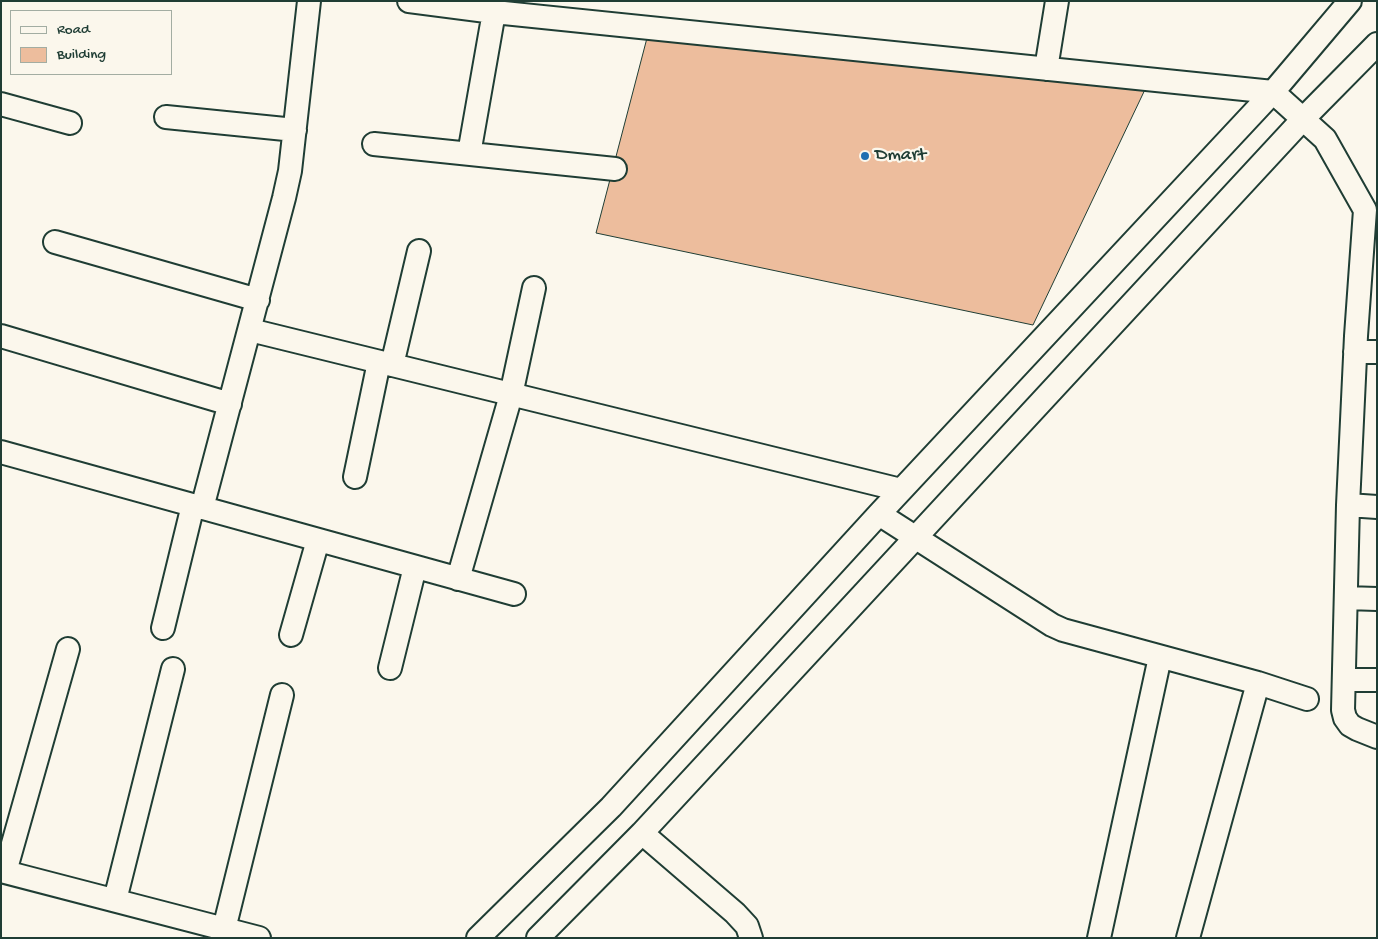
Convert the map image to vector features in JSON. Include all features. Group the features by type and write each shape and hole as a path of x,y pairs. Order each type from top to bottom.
{"street":[{"path":"163,628 197,506 230,404 284,198 290,171 309,1"},
{"path":"409,1 494,12 581,11 1046,69 1273,92 1325,139 1365,210 1369,268 1366,352 1348,505 1343,710 1344,718 1350,725 1377,738"},
{"path":"1046,69 1057,1"},
{"path":"478,938 610,807 879,514 1273,92 1350,1"},
{"path":"469,154 494,12"},
{"path":"538,938 642,833 1303,119 1377,44"},
{"path":"1,104 70,122"},
{"path":"166,117 295,130"},
{"path":"374,144 615,169"},
{"path":"56,242 258,300"},
{"path":"355,476 419,251"},
{"path":"458,579 512,395 534,288"},
{"path":"250,330 902,490"},
{"path":"1,336 230,404"},
{"path":"1,452 514,594"},
{"path":"1348,505 1377,507"},
{"path":"879,514 1057,627 1073,634 1258,683 1307,699"},
{"path":"291,635 318,540"},
{"path":"390,668 415,567"},
{"path":"1346,598 1377,599"},
{"path":"68,649 3,872 259,938"},
{"path":"1100,938 1160,657"},
{"path":"115,900 173,670"},
{"path":"1344,680 1377,680"},
{"path":"1188,938 1258,683"},
{"path":"224,929 282,695"},
{"path":"642,833 735,913 747,926 751,938"}],"building":[{"name":"Dmart","path":"647,38 1150,79 1033,325 596,233"}],"place":[{"name":"Dmart","path":"865,156"}]}
